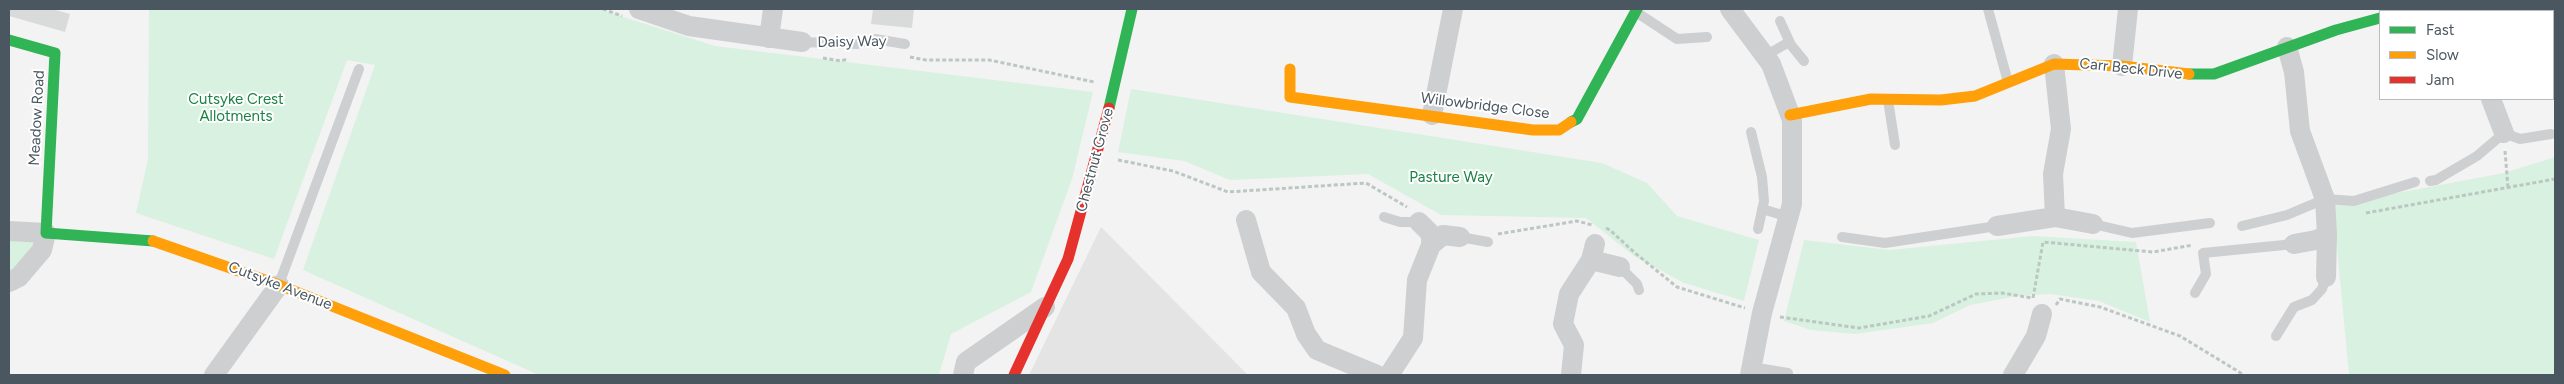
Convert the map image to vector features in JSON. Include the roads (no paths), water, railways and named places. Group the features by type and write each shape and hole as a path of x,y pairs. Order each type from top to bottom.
{"street":[{"name":"Daisy Way","path":"639,9 689,26 802,42"},
{"path":"769,38 773,9"},
{"name":"Chestnut Grove","path":"1014,375 1068,259 1098,155 1132,9"},
{"path":"1432,115 1453,9"},
{"path":"1730,9 1771,64 1790,115 1792,204 1762,313 1750,371"},
{"path":"2122,66 2128,9"},
{"name":"Willowbridge Close","path":"1290,69 1290,97 1533,130 1559,130 1577,119 1636,10"},
{"name":"Carr Beck Drive","path":"1790,115 1864,100 1941,100 1976,96 2054,64 2076,63 2122,66 2201,76 2214,74 2336,30 2379,18"},
{"name":"Meadow Road","path":"9,40 55,53 46,233"},
{"path":"2287,47 2294,72 2300,131 2324,199 2327,235 2326,277"},
{"path":"2054,64 2061,129 2054,174 2055,218"},
{"path":"2491,100 2504,132"},
{"path":"1997,226 2055,218 2093,224"},
{"path":"1246,220 1261,272 1296,308 1306,334 1317,350 1377,375"},
{"path":"1389,375 1413,338 1417,280 1431,245 1431,234 1419,222"},
{"name":"Cutsyke Avenue","path":"9,231 159,241 279,285 505,375"},
{"path":"9,282 19,277 42,250 46,233"},
{"path":"1431,245 1443,235 1460,237"},
{"path":"2294,244 2316,240 2327,235"},
{"path":"1571,375 1574,345 1563,324 1569,294 1593,252 1620,267"},
{"path":"214,375 279,285"},
{"name":"Chestnut Grove","path":"963,375 966,362 1045,307"},
{"path":"2013,375 2036,336 2044,308"}],"lane":[{"path":"1988,9 2008,83"},
{"path":"1636,10 1677,39 1707,37"},
{"path":"1780,21 1789,42 1804,61"},
{"name":"Daisy Way","path":"802,42 857,44 875,39 905,44"},
{"path":"1765,56 1789,42"},
{"path":"279,285 359,68"},
{"path":"1888,99 1895,145"},
{"path":"1751,132 1762,178 1764,201 1758,230"},
{"path":"2430,181 2436,180 2477,156 2504,132 2520,139 2551,134"},
{"path":"2242,226 2286,215 2324,199 2354,202 2415,182"},
{"path":"1762,209 1788,217"},
{"path":"1384,217 1400,222 1419,222"},
{"path":"2093,224 2132,233 2210,223"},
{"path":"1842,237 1885,243 1997,226"},
{"path":"1460,237 1488,242"},
{"path":"2195,293 2206,274 2203,253 2294,244"},
{"path":"1620,267 1637,284 1639,290"},
{"path":"2276,336 2294,307 2312,300 2322,289 2326,277"},
{"path":"1750,371 1781,373"}],"park label":[{"name":"Cutsyke Crest Allotments","path":"236,108"},
{"name":"Pasture Way","path":"1451,178"}]}
